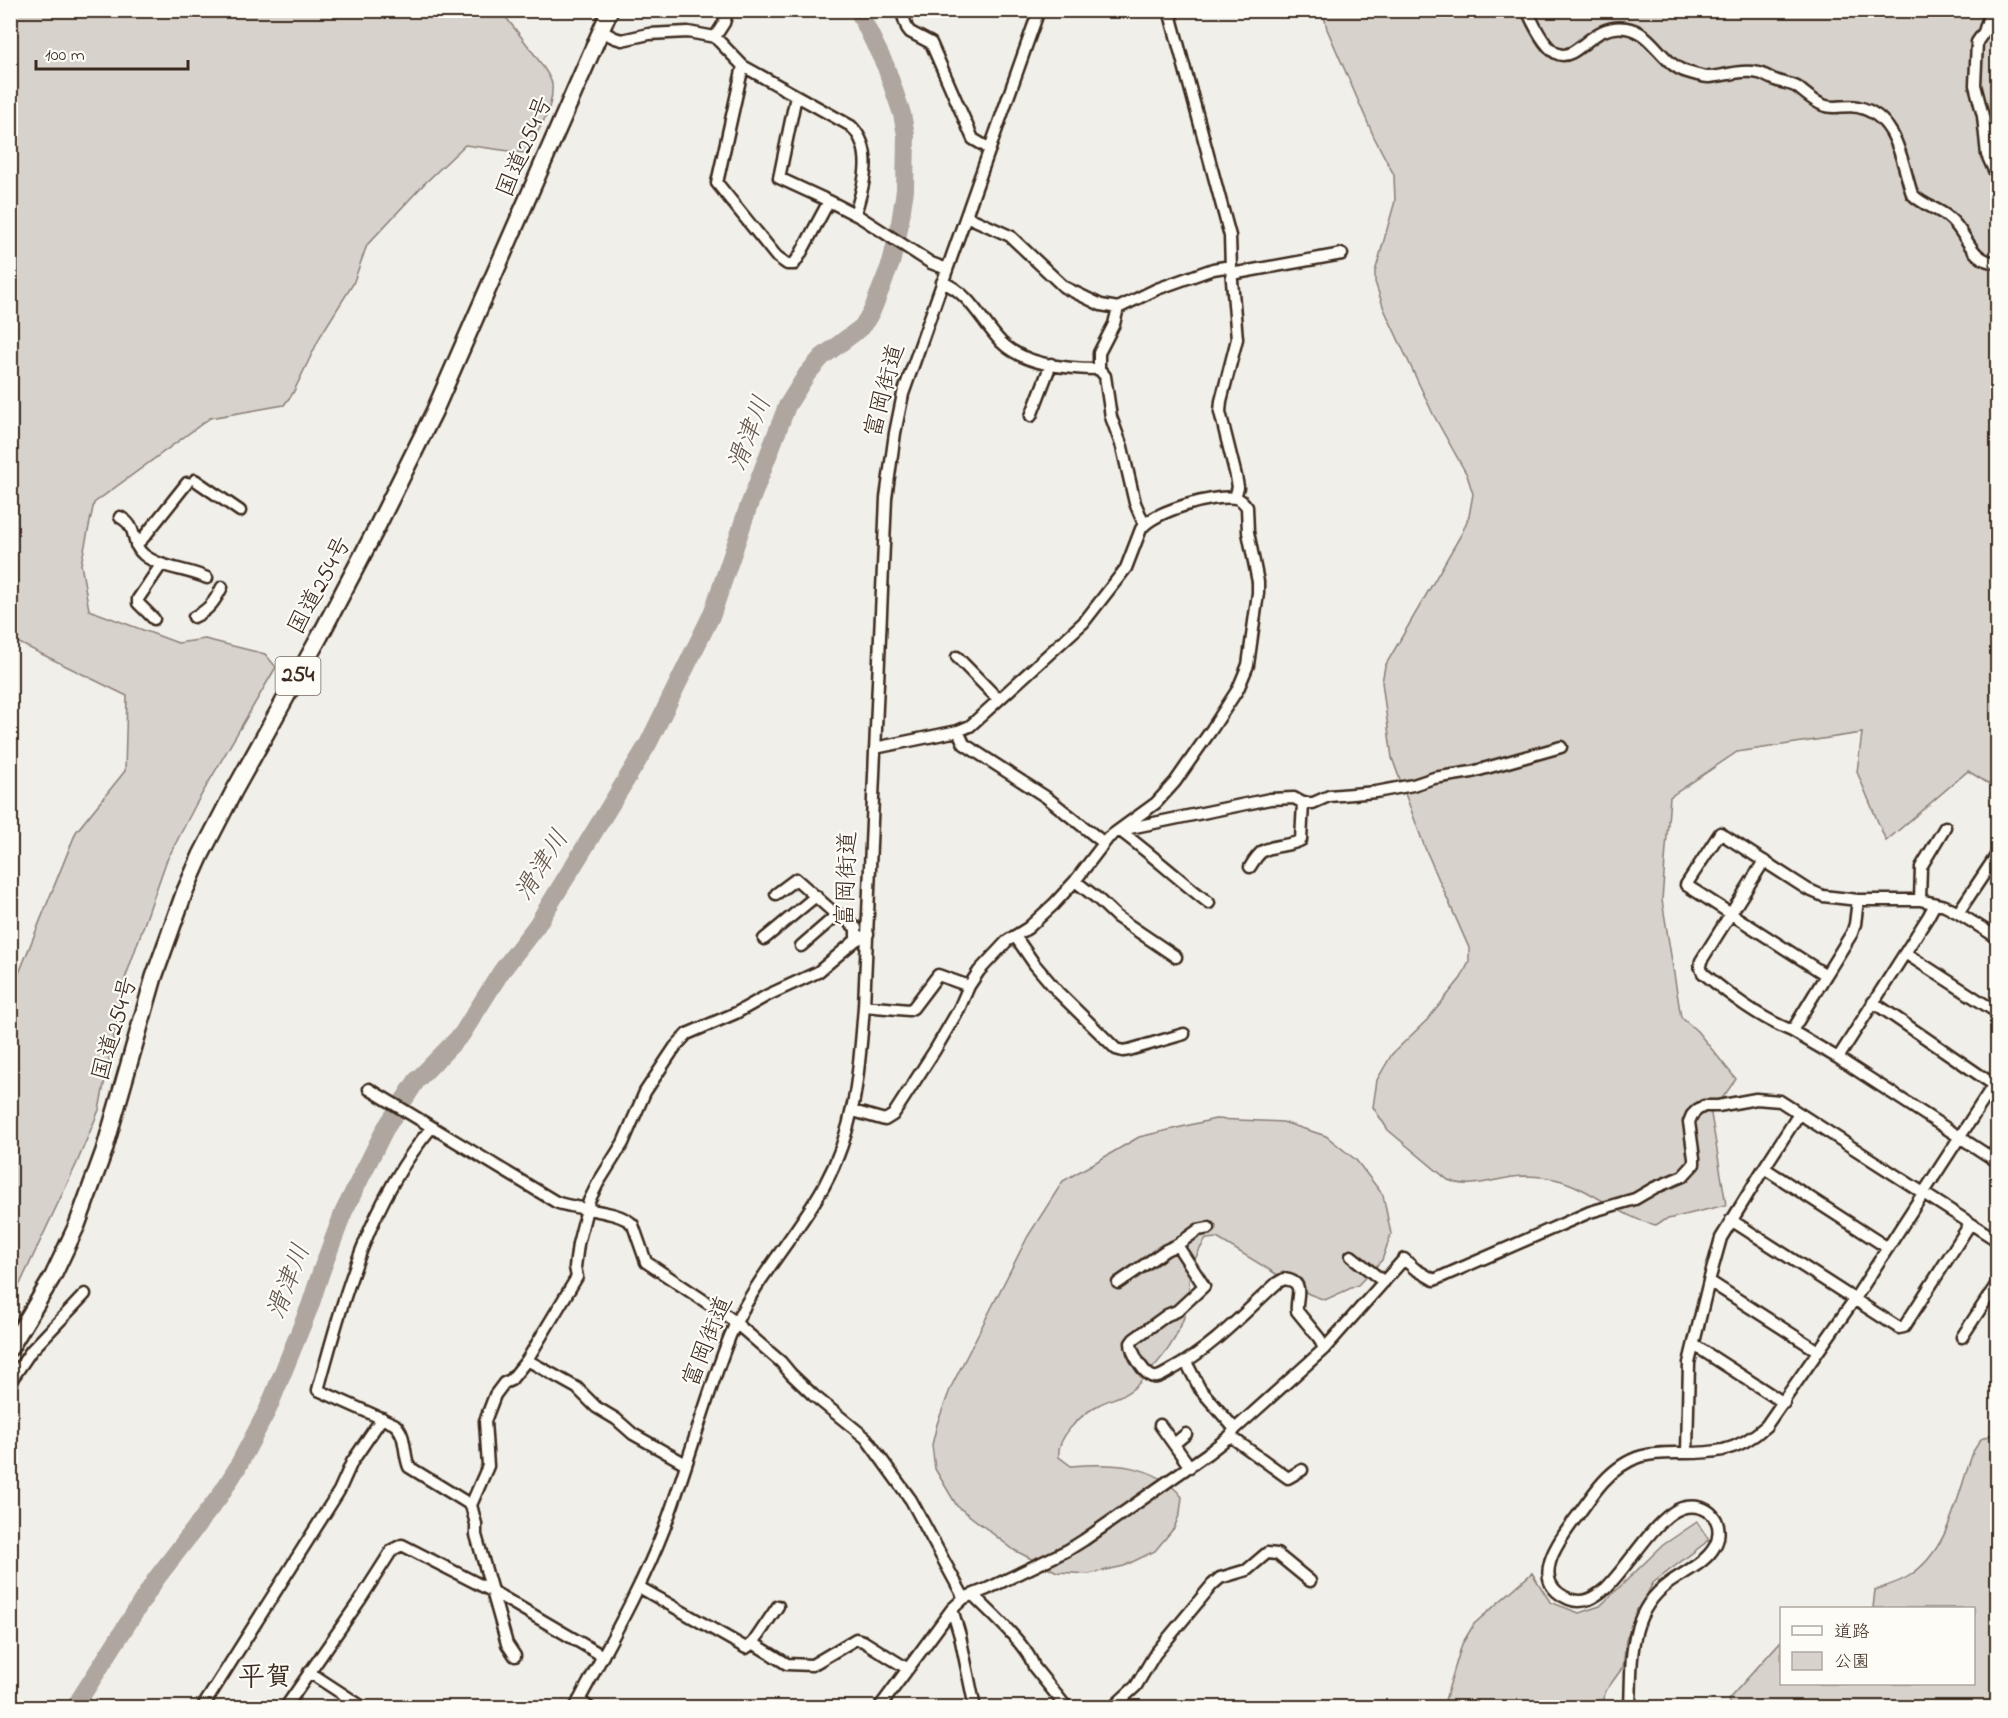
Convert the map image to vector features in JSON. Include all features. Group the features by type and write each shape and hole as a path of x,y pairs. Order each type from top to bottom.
{"highway":[{"name":"国道254号","path":"10,1348 53,1276 77,1225 104,1151 154,977 197,864 234,790 369,544 434,412 610,10"}],"street":[{"path":"715,37 724,23 728,10"},
{"path":"901,10 910,32 931,43 973,139 990,149"},
{"name":"富岡街道","path":"577,1704 639,1587 663,1530 736,1323 753,1291 823,1187 839,1155 853,1111 859,1074 864,1006 889,465 903,394 1039,10"},
{"path":"1169,10 1230,236 1238,339 1220,412 1238,487 1235,498"},
{"path":"1527,10 1542,42 1552,52 1563,55 1577,51 1607,28 1628,28 1645,36 1671,64 1684,72 1710,77 1730,73 1759,73 1794,86 1827,107 1845,105 1868,110 1883,119 1890,128 1912,194 1957,224 1973,252 1982,260 1998,263"},
{"path":"1989,10 1984,32 1977,42 1975,85 1983,116 1987,154 1998,179"},
{"path":"601,31 622,39 649,34 688,32 715,37 742,66 843,121 859,134 866,159 858,215"},
{"path":"742,66 717,183 776,256 787,264 794,264 829,201"},
{"path":"796,96 779,178 858,215 929,262 947,269"},
{"path":"966,216 1010,236 1064,287 1101,306 1118,308 1178,280 1213,268 1225,267 1237,273 1342,254"},
{"path":"942,282 951,285 969,303 1002,343 1025,357 1051,364 1099,369"},
{"path":"1118,308 1114,324 1099,353 1099,369 1105,376 1111,417 1122,447 1135,503 1144,524"},
{"path":"1031,416 1051,364"},
{"path":"136,545 191,481 240,510"},
{"path":"853,1111 885,1120 893,1115 924,1068 979,971 1015,936 1041,917 1075,881 1104,843 1156,803 1175,782 1212,729 1244,679 1252,636 1258,582 1250,550 1247,507 1244,502 1235,498 1209,500 1174,507 1144,524 1126,568 1084,622 970,726 958,731 875,748"},
{"path":"120,517 132,526 136,545 142,554 161,565 191,571 207,578"},
{"path":"154,619 138,603 138,599 161,565"},
{"path":"194,617 204,613 211,606 222,588"},
{"path":"957,657 998,699"},
{"path":"958,731 964,744 1046,797 1104,843"},
{"path":"1119,830 1270,799 1294,798 1303,803 1313,803 1329,796 1376,792 1413,785 1434,778 1472,772 1561,747"},
{"path":"1250,867 1263,850 1295,844 1302,840 1303,803"},
{"path":"1920,900 1921,867 1945,827"},
{"path":"1119,830 1209,903"},
{"path":"1826,975 1686,885 1720,833 1815,893 1858,900 1920,900 1958,913 1998,938"},
{"path":"1958,913 1998,853"},
{"path":"1764,861 1701,961 1700,966 1703,973 1739,1003 1838,1058 1998,1162"},
{"path":"776,894 796,879 832,911 856,928 856,940"},
{"path":"1075,881 1117,917 1176,957"},
{"path":"764,939 816,896"},
{"path":"1792,1031 1852,933 1858,900"},
{"path":"1838,1058 1935,904"},
{"path":"801,946 838,914"},
{"path":"515,1656 507,1644 476,1535 476,1524 471,1505 488,1466 484,1421 495,1395 504,1383 512,1380 526,1360 577,1277 575,1267 578,1244 586,1210 598,1183 623,1143 645,1092 675,1047 687,1034 818,972 856,940 868,934"},
{"path":"1015,936 1058,992 1116,1048 1123,1051 1129,1050 1184,1034"},
{"path":"1905,953 1998,1013"},
{"path":"864,1006 909,1010 913,1008 938,975 969,986"},
{"path":"1630,1707 1636,1627 1655,1595 1710,1553 1718,1536 1716,1521 1711,1514 1698,1506 1687,1506 1677,1510 1662,1522 1606,1588 1587,1600 1578,1601 1568,1598 1552,1584 1548,1575 1551,1555 1567,1529 1603,1482 1622,1465 1650,1454 1723,1450 1749,1440 1767,1426 1854,1300 1996,1083 1873,1002"},
{"path":"370,1089 544,1196 565,1206 625,1218 633,1225 646,1262 736,1323 781,1362 799,1382 870,1442 911,1500 968,1597 1015,1639 1032,1660 1034,1667 1067,1707"},
{"path":"879,1707 952,1609 968,1597 1068,1550 1190,1467 1232,1433 1324,1349 1404,1259 1415,1269 1434,1280 1590,1212 1635,1199 1683,1176 1694,1164 1689,1122 1692,1115 1704,1106 1718,1106 1764,1098 1780,1101 1998,1241"},
{"path":"1687,1452 1689,1363 1721,1238 1799,1114"},
{"path":"431,1126 388,1194 362,1250 344,1296 318,1390 400,1428 405,1459 409,1467 471,1505"},
{"path":"1764,1168 1887,1248"},
{"path":"1731,1220 1899,1329 1904,1327 1970,1224"},
{"path":"1118,1283 1198,1230 1209,1228"},
{"path":"1177,1245 1204,1286 1177,1311 1167,1315 1131,1343 1131,1350 1146,1373 1157,1377 1186,1362 1284,1279 1294,1282 1298,1287 1297,1311 1319,1338 1324,1349"},
{"path":"1351,1256 1384,1282"},
{"path":"1709,1281 1818,1351"},
{"path":"1962,1336 1998,1282"},
{"path":"10,1382 32,1351 85,1294"},
{"path":"1694,1345 1784,1403"},
{"path":"526,1360 576,1388 596,1407 616,1419 633,1434 686,1464"},
{"path":"1186,1362 1200,1389 1232,1433 1288,1478 1302,1470"},
{"path":"202,1707 339,1491 352,1462 382,1418"},
{"path":"1160,1425 1190,1467"},
{"path":"1174,1444 1186,1434"},
{"path":"285,1707 396,1546 406,1546 492,1591 603,1656"},
{"path":"1112,1707 1136,1686 1155,1654 1220,1578 1247,1570 1267,1553 1272,1552 1310,1581"},
{"path":"639,1587 746,1648 753,1643 778,1606"},
{"path":"952,1609 975,1707"},
{"path":"753,1643 787,1665 812,1665 856,1639 908,1670"},
{"path":"309,1672 364,1707"},
{"path":"577,1704 590,1707"}],"green space":[{"path":"11,10 501,11 550,78 552,94 548,112 540,129 524,153 465,145 424,184 367,245 353,284 321,335 293,393 284,405 210,418 94,503 81,564 89,610 178,643 205,639 265,654 276,667 196,804 166,862 125,979 99,1110 76,1165 11,1303 11,993 76,832 125,771 127,696 15,641 11,625"},
{"path":"1323,11 1997,11 1997,789 1968,771 1886,841 1857,772 1862,733 1737,752 1670,797 1662,900 1681,1017 1697,1031 1736,1079 1711,1114 1726,1205 1664,1220 1656,1225 1630,1216 1568,1183 1554,1179 1522,1176 1476,1184 1457,1183 1448,1180 1388,1130 1373,1107 1377,1080 1392,1054 1428,1019 1461,978 1469,962 1469,948 1425,848 1392,758 1382,682 1385,666 1462,533 1469,516 1473,494 1467,475 1433,414 1384,309 1375,282 1375,272 1395,201 1394,175 1374,137 1327,29"},
{"path":"1215,1119 1283,1122 1326,1136 1356,1160 1383,1195 1391,1234 1382,1260 1358,1285 1325,1300 1309,1294 1217,1238 1206,1239 1191,1270 1189,1300 1185,1316 1169,1348 1134,1388 1106,1401 1082,1416 1065,1435 1059,1450 1059,1457 1071,1466 1116,1466 1146,1471 1159,1477 1182,1497 1180,1513 1174,1528 1155,1551 1124,1566 1089,1574 1057,1572 1014,1550 957,1506 935,1469 932,1445 937,1424 951,1387 1028,1236 1063,1181 1139,1137"},
{"path":"1997,1432 1998,1697 1993,1707 1731,1707 1728,1700 1780,1642 1780,1685 1975,1685 1975,1607 1873,1607 1875,1590 1909,1576 1923,1565 1944,1536 1974,1450 1981,1439"},
{"path":"1697,1522 1709,1540 1653,1583 1634,1619 1626,1640 1623,1667 1605,1692 1603,1707 1443,1707 1462,1644 1474,1624 1532,1573 1550,1602 1579,1613 1600,1606 1663,1545"}],"waterway":[{"name":"滑津川","path":"74,1708 156,1579 219,1497 236,1470 268,1409 310,1306 344,1211 385,1129 417,1080 462,1034 501,972 537,925 648,744 712,614 748,508 787,406 807,374 822,357 862,327 872,311 891,263 899,229 905,190 906,135 902,114 886,67 858,10"}],"district":[{"name":"平賀","path":"265,1678"}]}
